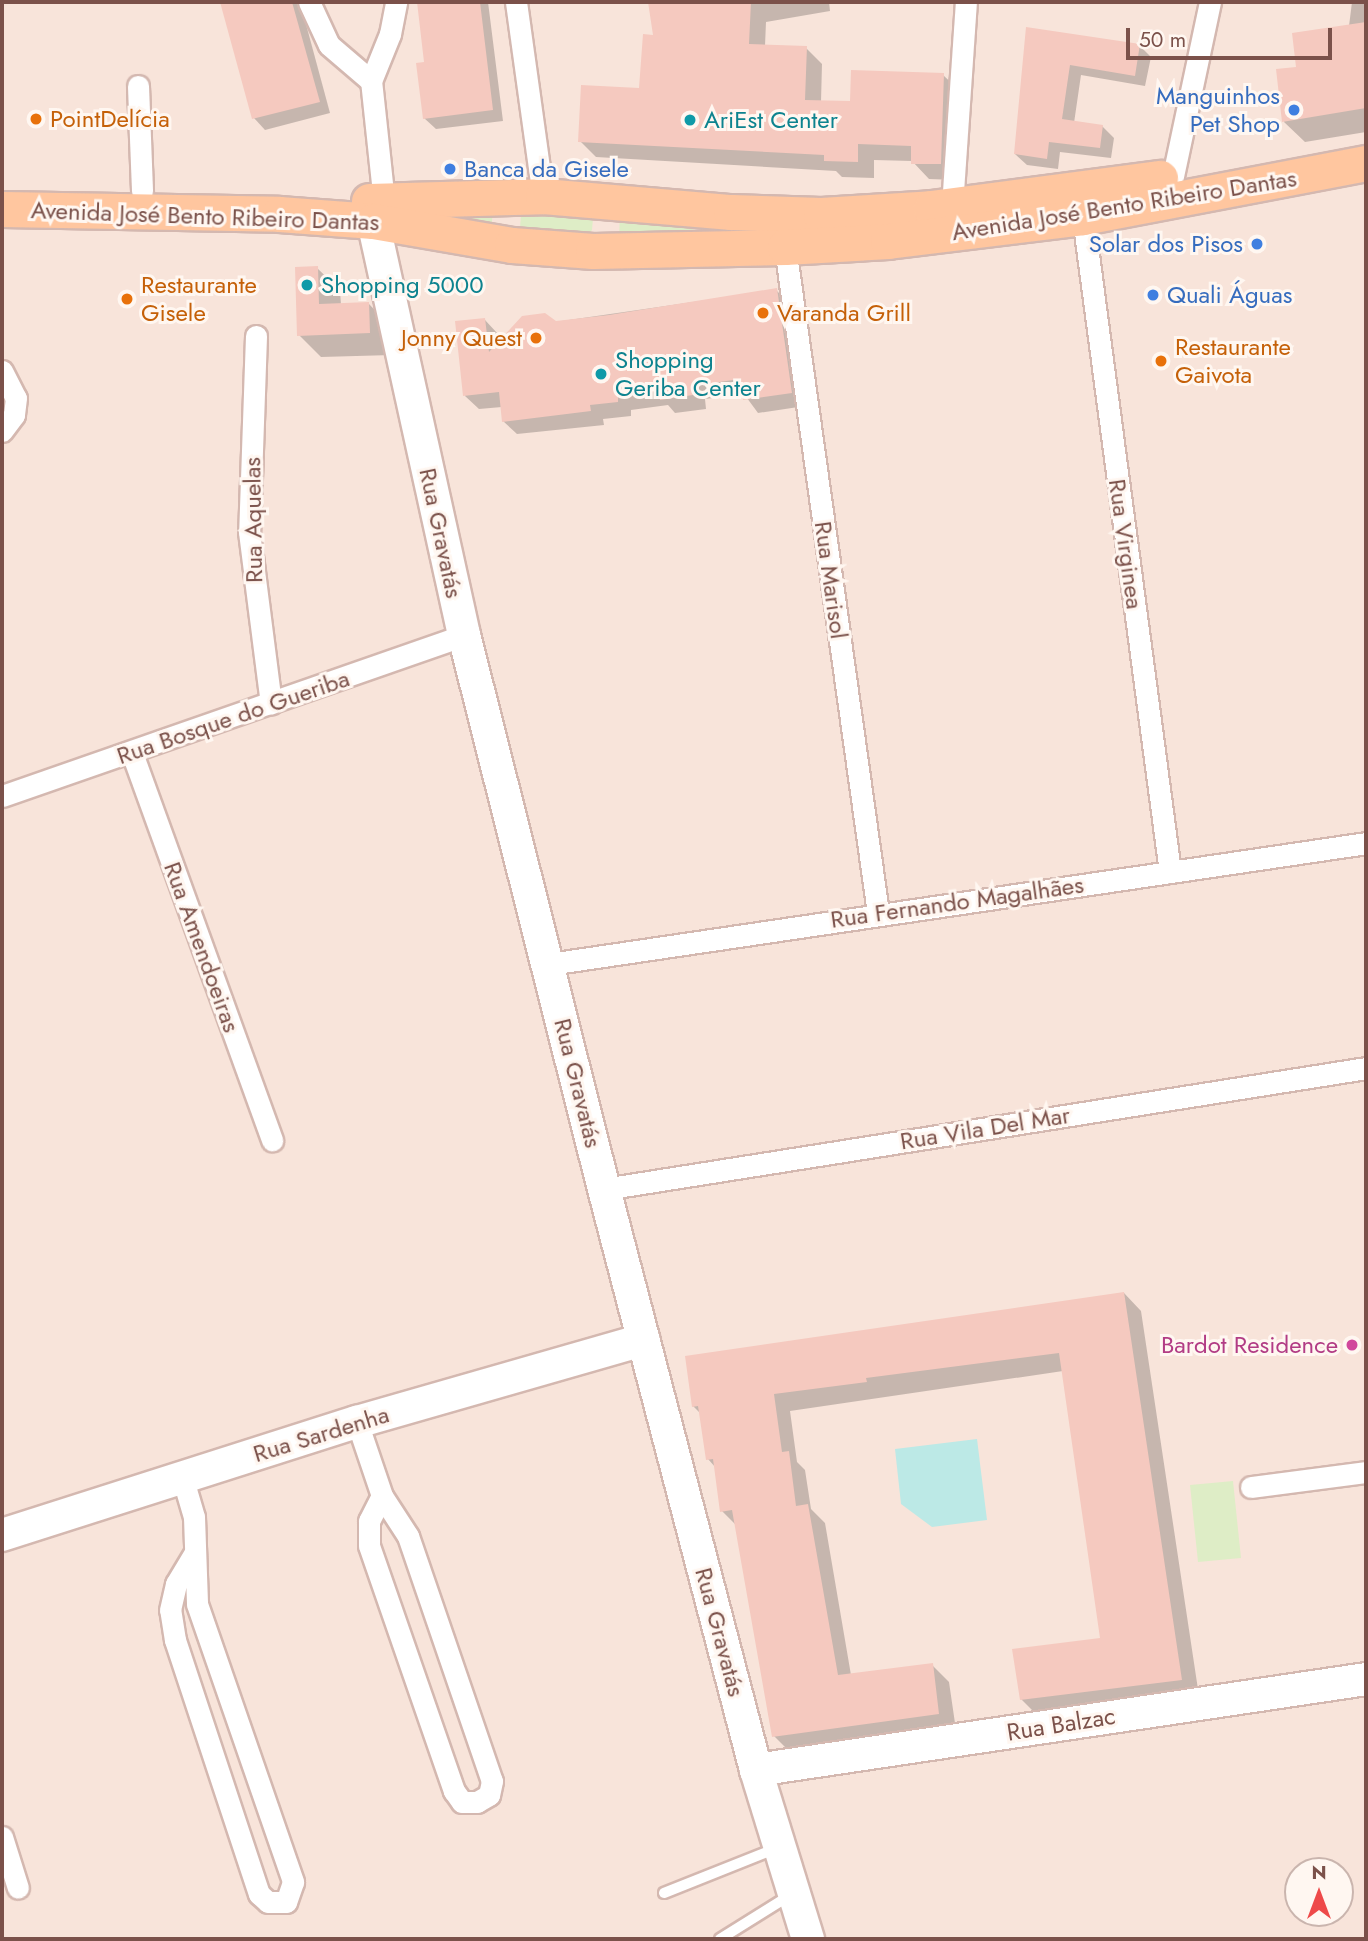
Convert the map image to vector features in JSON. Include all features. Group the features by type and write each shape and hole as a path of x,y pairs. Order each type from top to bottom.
{"main road":[{"name":"Avenida José Bento Ribeiro Dantas","path":"2,209 279,214 379,212 529,196 599,199 731,212 821,215 952,206 1173,176 1366,140"},
{"name":"Avenida José Bento Ribeiro Dantas","path":"2,186 142,191 379,212 512,245 593,251 785,247 888,241 1083,217 1366,163"},
{"path":"512,245 503,222 529,196"},
{"path":"593,251 606,236 607,223 599,199"}],"street":[{"path":"309,2 329,45 371,81"},
{"path":"379,212 371,81 390,34 396,2"},
{"path":"516,2 529,196"},
{"path":"952,206 966,2"},
{"path":"1173,176 1210,2"},
{"path":"138,86 142,191"},
{"name":"Rua Gravatás","path":"379,212 464,635 604,1189 756,1770 808,1939"},
{"name":"Rua Virginea","path":"1083,217 1170,872"},
{"name":"Rua Marisol","path":"785,247 878,913"},
{"name":"Rua Aquelas","path":"256,335 249,532 271,704"},
{"path":"2,371 11,381 16,398 13,415 2,431"},
{"name":"Rua Bosque do Gueriba","path":"2,796 132,753 464,635"},
{"name":"Rua Amendoeiras","path":"132,753 272,1140"},
{"name":"Rua Fernando Magalhães","path":"549,964 878,913 1366,843"},
{"name":"Rua Vila Del Mar","path":"604,1189 1366,1068"},
{"name":"Rua Sardenha","path":"2,1535 357,1422 643,1340"},
{"path":"357,1422 382,1496 408,1536 492,1781 489,1795 477,1801 462,1801 454,1791 369,1545 369,1521 382,1496"},
{"path":"1251,1487 1366,1472"},
{"path":"182,1476 194,1517 194,1554 193,1580 204,1629 293,1882 286,1902 268,1902 259,1894 175,1640 170,1610 176,1584 194,1554"},
{"name":"Rua Balzac","path":"756,1770 1366,1679"},
{"path":"2,1837 18,1888"}],"lane":[{"path":"664,1894 780,1847"},
{"path":"720,1939 793,1892"}],"shaded area":[{"path":"2,2 1366,2 1366,1939 2,1939"}],"green space":[{"path":"493,205 491,238 431,219"},
{"path":"544,205 581,207 593,218 592,230 580,243 520,229 521,214"},
{"path":"620,209 702,232 619,243"},
{"path":"1233,1481 1241,1558 1198,1562 1190,1485"}],"water":[{"path":"977,1439 987,1520 932,1527 901,1504 895,1449"}],"building":[{"path":"220,2 292,2 320,102 252,119"},
{"path":"417,2 480,2 493,110 423,119 416,63 424,62"},
{"path":"648,2 751,2 749,44 807,46 805,100 850,101 851,70 944,73 941,164 911,164 911,146 858,144 858,162 824,161 824,155 578,142 581,85 639,88 643,34 653,35"},
{"path":"1366,22 1366,108 1282,122 1276,69 1296,67 1292,33"},
{"path":"1026,27 1140,44 1135,76 1070,65 1062,119 1103,125 1100,148 1049,142 1047,159 1014,154"},
{"name":"Shopping 5000","path":"318,266 319,304 369,302 370,333 297,336 295,267"},
{"path":"777,288 792,393 743,400 740,379 692,386 693,395 660,400 659,391 618,397 618,402 590,405 591,411 502,422 499,392 463,396 455,321 485,318 489,352 522,316 545,313 556,321"},
{"path":"1124,1292 1182,1680 1020,1700 1012,1649 1100,1638 1059,1353 866,1378 867,1382 774,1394 782,1452 789,1451 796,1506 808,1504 838,1675 933,1663 939,1714 772,1737 732,1510 720,1512 713,1459 706,1460 698,1406 692,1407 685,1356"}],"place":[{"name":"Manguinhos Pet Shop","path":"1294,110"},
{"name":"PointDelícia","path":"36,119"},
{"name":"AriEst Center","path":"690,120"},
{"name":"Banca da Gisele","path":"450,169"},
{"name":"Solar dos Pisos","path":"1257,244"},
{"name":"Shopping 5000","path":"307,285"},
{"name":"Quali Águas","path":"1153,295"},
{"name":"Restaurante Gisele","path":"127,299"},
{"name":"Varanda Grill","path":"763,313"},
{"name":"Jonny Quest","path":"536,338"},
{"name":"Restaurante Gaivota","path":"1161,361"},
{"name":"Shopping Geriba Center","path":"601,374"},
{"name":"Bardot Residence","path":"1352,1345"}]}
